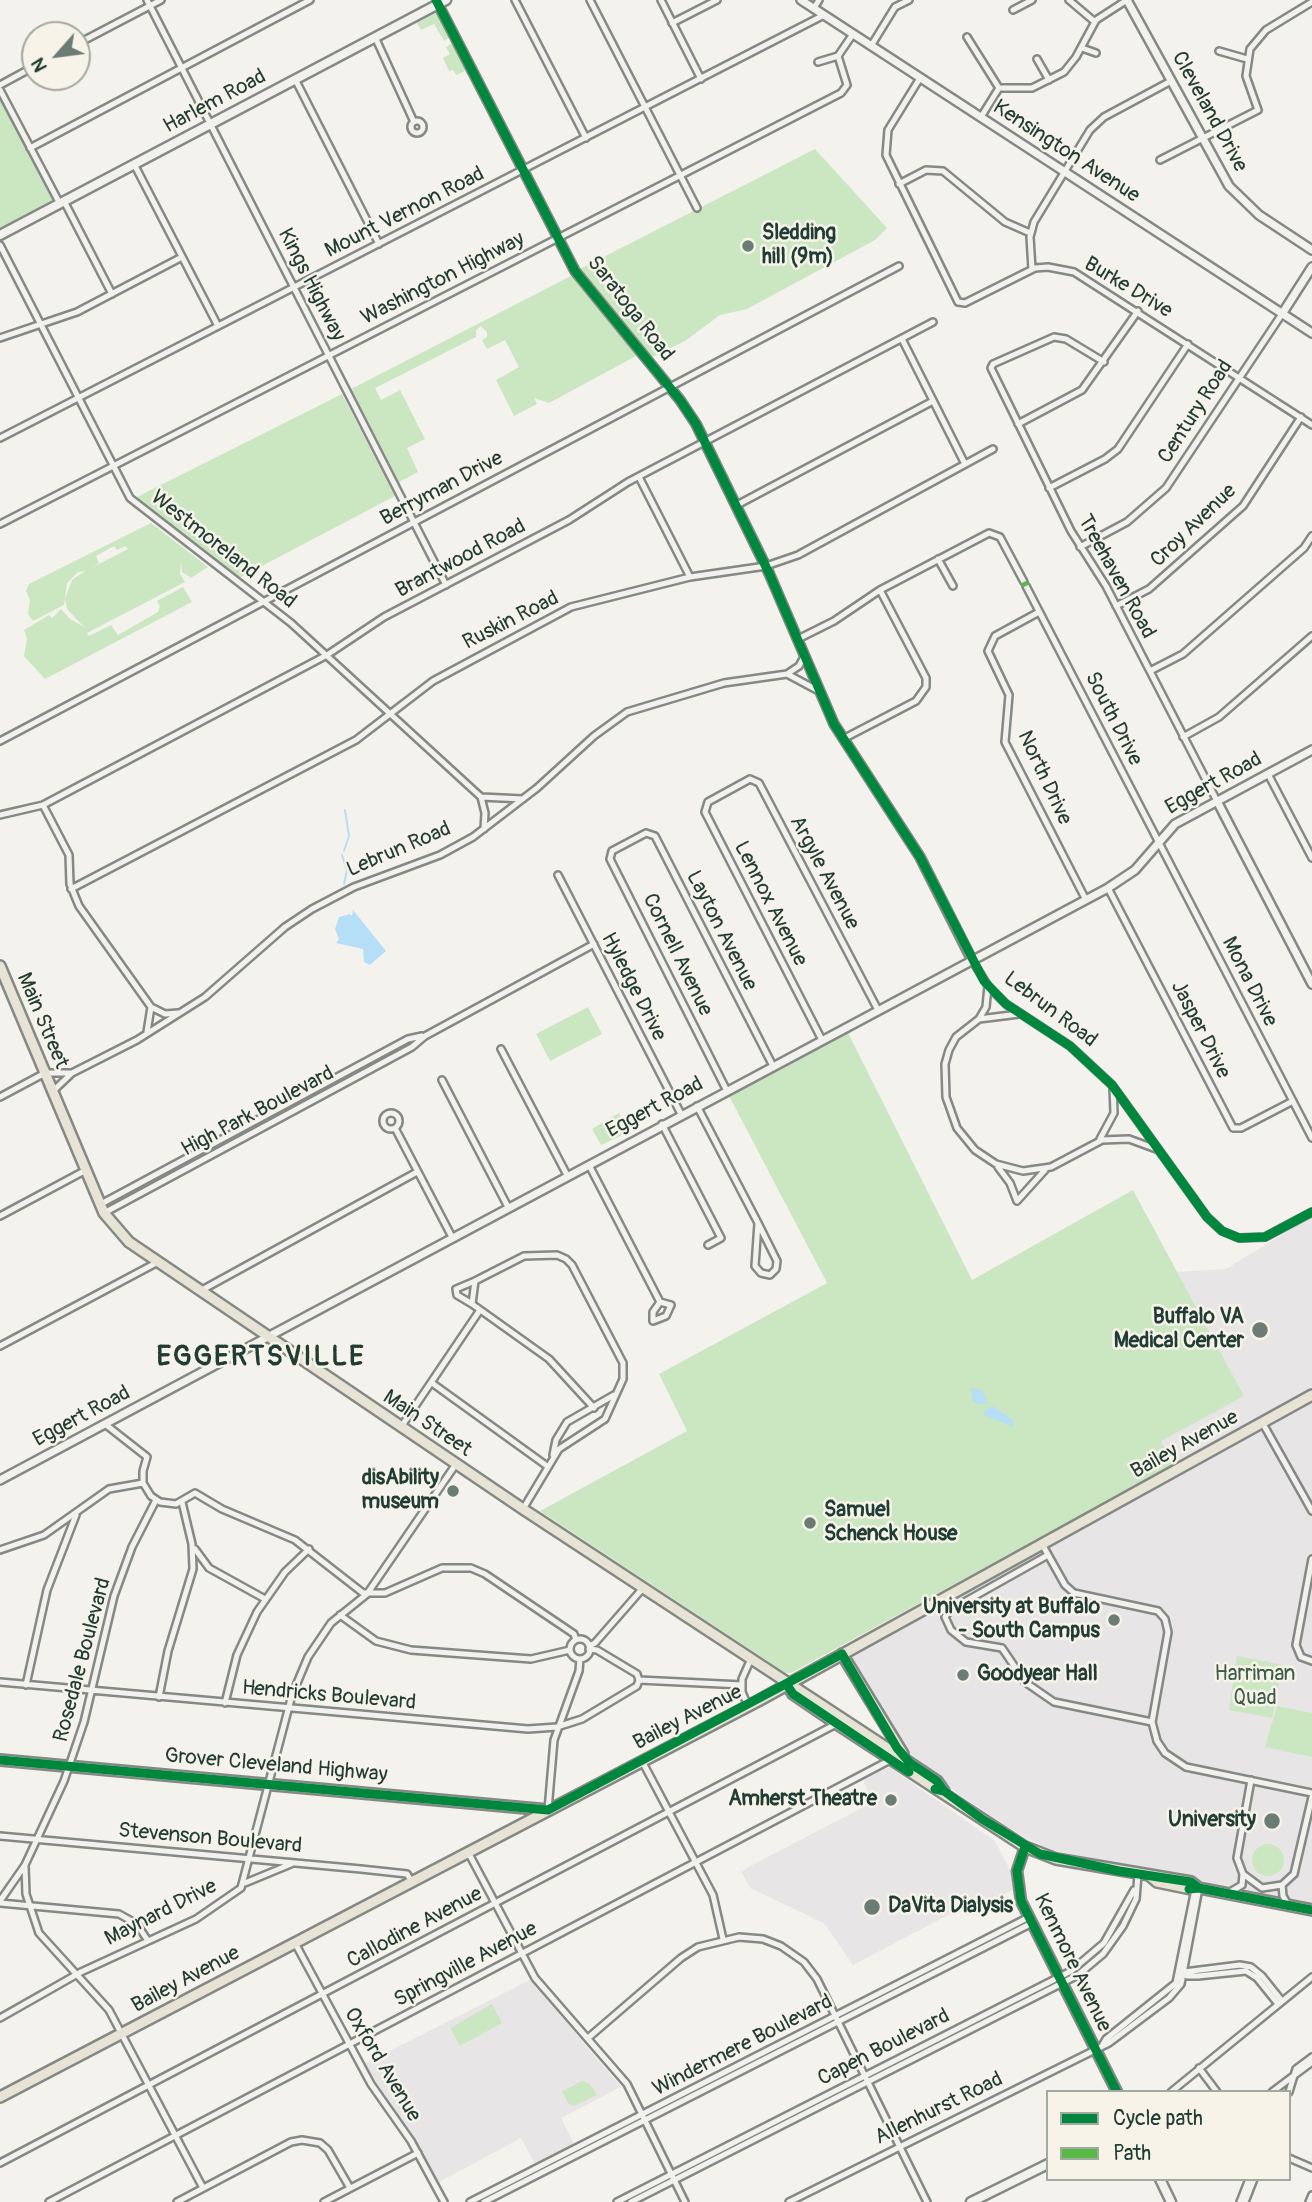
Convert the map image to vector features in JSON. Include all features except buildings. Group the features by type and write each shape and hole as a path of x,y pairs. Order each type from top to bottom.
{"main road":[{"name":"Harlem Road","path":"0,235 440,1"},
{"name":"Main Street","path":"0,966 3,984 53,1091 102,1208 118,1231 156,1263 787,1685 793,1694 894,1757 933,1788 944,1791 1025,1847 1056,1859 1191,1882 1199,1888 1312,1910"},
{"name":"Bailey Avenue","path":"0,2097 748,1706 1312,1395"},
{"path":"842,1654 887,1733 910,1763"},
{"name":"Main Street","path":"894,1757 910,1763 937,1781 944,1791"},
{"name":"Grover Cleveland Highway","path":"0,1760 548,1810"},
{"path":"515,1806 525,1813 523,1824"},
{"name":"Kenmore Avenue","path":"1025,1847 1016,1881 1021,1901 1099,2047 1116,2090"},
{"path":"972,2202 1046,2165"},
{"path":"1161,2181 1171,2202"}],"street":[{"path":"91,36 148,3 160,0"},
{"path":"30,148 310,0"},
{"path":"515,0 586,138"},
{"path":"590,0 697,208"},
{"path":"661,0 701,79"},
{"path":"672,23 717,0"},
{"name":"Kensington Avenue","path":"801,0 1312,333"},
{"path":"814,8 819,0"},
{"path":"871,46 895,7 909,0"},
{"path":"1013,10 1032,0"},
{"path":"1069,0 1094,22"},
{"path":"999,88 1026,89 1067,69 1082,48 1094,22 1127,0"},
{"name":"Cleveland Drive","path":"1127,0 1224,178 1243,202 1312,250"},
{"name":"Saratoga Road","path":"440,1 581,279 688,409 737,505 798,639"},
{"path":"1160,160 1258,110 1248,85 1247,59 1254,42 1266,30 1312,2"},
{"name":"Kings Highway","path":"148,3 446,585"},
{"name":"Mount Vernon Road","path":"0,438 824,15"},
{"path":"818,62 838,56 853,34"},
{"path":"374,37 414,122"},
{"path":"967,37 999,88"},
{"path":"1082,48 1096,53"},
{"path":"1219,51 1247,59"},
{"name":"Washington Highway","path":"0,524 841,93 847,85 838,56"},
{"path":"1037,59 1049,80"},
{"path":"0,85 21,74"},
{"path":"920,78 888,130 885,140 888,162 899,184 926,170 943,171 1004,222 1031,233"},
{"path":"295,79 379,244"},
{"path":"1032,269 1031,233 1034,222 1064,171 1101,120 1171,80"},
{"path":"981,117 999,88"},
{"path":"0,90 112,294"},
{"path":"134,164 218,326"},
{"name":"Burke Drive","path":"899,184 960,304 1032,269 1048,267 1074,272 1312,425"},
{"name":"Westmoreland Road","path":"0,245 130,498 327,654 481,797"},
{"path":"0,338 77,312 182,257"},
{"name":"Berryman Drive","path":"0,741 899,266"},
{"name":"Century Road","path":"1080,547 1127,522 1166,488 1312,267"},
{"path":"1018,424 1076,394 1104,362 1138,311"},
{"name":"Brantwood Road","path":"0,815 43,805 327,654 384,617 569,520 639,477 933,322"},
{"name":"Treehaven Road","path":"1104,362 1066,339 1054,337 992,366 1049,488 1080,547 1101,575 1217,801"},
{"path":"902,339 965,464"},
{"path":"1049,488 1105,460 1118,449 1188,344"},
{"path":"737,505 933,401"},
{"name":"Croy Avenue","path":"1116,606 1149,589 1243,506 1301,417"},
{"name":"Ruskin Road","path":"71,889 356,740 418,691 460,665 571,607 690,577 766,566 817,546 993,449"},
{"path":"639,477 690,577"},
{"name":"South Drive","path":"938,559 986,534 995,533 1000,537 1158,841"},
{"path":"1150,671 1183,654 1304,548 1312,536"},
{"path":"798,639 834,621 880,590 938,559 953,586"},
{"path":"843,739 916,701 926,687 926,678 880,590"},
{"name":"North Drive","path":"1039,612 995,636 988,651 1009,695 1005,742 1086,900"},
{"path":"1183,737 1219,717 1312,636"},
{"name":"Lebrun Road","path":"798,639 817,690 843,739 920,857 988,986 1019,1014 1070,1046 1112,1085 1207,1217 1235,1237 1265,1237 1312,1212"},
{"path":"787,674 796,669 804,657"},
{"path":"787,674 817,690"},
{"name":"Lebrun Road","path":"53,1091 72,1073 146,1034 205,997 285,927 312,909 354,887 440,855 484,830 594,736 631,710 724,683 787,674"},
{"name":"Eggert Road","path":"0,1480 1108,888 1135,870 1175,824 1312,750"},
{"path":"1268,774 1312,858"},
{"name":"Argyle Avenue","path":"727,791 750,779 759,783 878,1010"},
{"name":"Lennox Avenue","path":"727,791 708,802 705,812 822,1040"},
{"path":"484,830 485,813 481,797 523,799"},
{"path":"1217,801 1309,970 1312,984"},
{"path":"43,805 69,855 71,889 88,922 150,1007 166,1014 181,1013"},
{"name":"Layton Avenue","path":"629,842 646,833 655,836 773,1066"},
{"name":"Mona Drive","path":"1158,841 1312,1138"},
{"name":"Cornell Avenue","path":"629,842 612,851 610,859 727,1091"},
{"name":"Hyledge Drive","path":"558,875 681,1114"},
{"name":"Jasper Drive","path":"1108,888 1234,1128 1241,1128 1293,1101"},
{"name":"High Park Boulevard","path":"102,1208 155,1185 412,1047 425,1035 594,944"},
{"path":"988,986 988,1000 979,1019 956,1037 949,1050 945,1064 946,1097 952,1117 966,1141 996,1164 1009,1181 1017,1201 1034,1179 1048,1168 1097,1142 1109,1128 1114,1113 1112,1085"},
{"path":"146,1034 151,1021 150,1007"},
{"path":"979,1019 1019,1014"},
{"name":"High Park Boulevard","path":"102,1208 151,1177 408,1039 425,1035"},
{"path":"501,1049 567,1175"},
{"path":"0,1097 45,1073"},
{"name":"Lebrun Road","path":"45,1073 72,1073"},
{"path":"442,1080 508,1207"},
{"path":"697,1106 758,1223 778,1264 770,1275 761,1273 755,1266 758,1223"},
{"path":"270,1113 274,1121"},
{"path":"662,1124 721,1238 708,1245"},
{"path":"395,1128 452,1237"},
{"path":"1097,1142 1129,1139 1161,1151"},
{"path":"588,1164 660,1302"},
{"path":"996,1164 1023,1171 1048,1168"},
{"path":"0,1216 86,1170"},
{"path":"199,1292 417,1172"},
{"path":"151,1177 155,1185"},
{"path":"523,1509 553,1457 570,1440 602,1422 623,1379 623,1363 572,1265 557,1255 524,1256 456,1289 457,1296 549,1359 594,1408"},
{"path":"0,1346 156,1263"},
{"path":"471,1304 475,1281"},
{"path":"401,1427 480,1310"},
{"path":"432,1383 502,1430 547,1466"},
{"path":"553,1457 556,1440 567,1422 594,1408 616,1392"},
{"path":"1262,1422 1312,1511"},
{"path":"105,1424 147,1457 143,1471 144,1483 156,1500 171,1504 182,1502 195,1493 222,1509 266,1525 309,1549 357,1591 367,1594 385,1592 442,1568 471,1568 485,1574 574,1634 576,1640 570,1650 524,1659 394,1647 366,1636 340,1615"},
{"name":"Maynard Drive","path":"245,1883 289,1708 308,1657 340,1615 367,1594 456,1464"},
{"path":"0,1550 29,1542 59,1527 109,1489 144,1483"},
{"name":"Rosedale Boulevard","path":"0,1902 25,1865 70,1766 103,1633 120,1577 156,1500"},
{"path":"159,1697 168,1651 191,1578 192,1544 182,1502"},
{"path":"26,1685 42,1609 76,1514"},
{"path":"59,1527 66,1536"},
{"path":"192,1544 209,1568 265,1599"},
{"path":"1042,1544 1065,1585 1074,1593 1158,1611 1165,1619 1168,1632 1152,1722 1160,1747 1175,1762 1195,1769 1312,1795 1297,1867 1282,1885 1262,1888 1243,1874"},
{"path":"226,1703 237,1655 265,1599 309,1549"},
{"path":"1048,1555 950,1610 945,1617 951,1630 966,1642 1002,1648 1025,1682 1054,1702 1152,1722"},
{"path":"1312,1559 1296,1645 1301,1657 1312,1661"},
{"path":"191,1578 200,1569 209,1568"},
{"path":"580,1659 587,1655 589,1647 643,1588"},
{"path":"576,1640 582,1640 589,1647 637,1674 639,1679 742,1685"},
{"path":"570,1650 572,1656 580,1659"},
{"path":"548,1810 551,1755 557,1727 579,1671 580,1659"},
{"path":"748,1706 742,1685 743,1673 750,1661"},
{"name":"Hendricks Boulevard","path":"0,1682 514,1729 557,1727 605,1707 637,1686 639,1679"},
{"name":"Callodine Avenue","path":"0,2163 840,1722"},
{"name":"Springville Avenue","path":"49,2202 894,1757"},
{"path":"642,1761 717,1906 723,1939"},
{"path":"1227,1893 1240,1887 1243,1874 1237,1853 1251,1780"},
{"name":"Stevenson Boulevard","path":"0,1836 407,1874 412,1882"},
{"path":"468,1852 535,1979 627,2084 685,2202"},
{"name":"Maynard Drive","path":"0,2018 78,1974 208,1912 233,1896 245,1883 294,1863"},
{"path":"25,1865 29,1906 45,1942 101,1999 122,2033 203,2188"},
{"name":"Capen Boulevard","path":"617,2202 673,2177 1061,1980 1086,1970 1110,1942 1138,1875"},
{"path":"1282,1885 1283,1896 1289,1906"},
{"name":"Allenhurst Road","path":"789,2202 1099,2047 1105,2039 1177,1990 1194,1894 1199,1888"},
{"path":"1260,1900 1262,1888"},
{"path":"0,1902 118,1914 137,1924 148,1941"},
{"name":"Windermere Boulevard","path":"484,2202 1031,1920"},
{"path":"588,2038 681,1958 698,1947 723,1939 754,1938 789,1950 816,1976 927,2202"},
{"name":"Oxford Avenue","path":"295,1942 376,2093 418,2152 444,2202"},
{"path":"1181,1972 1222,1971 1240,1965 1253,1972 1280,2002"},
{"path":"1173,2090 1312,1977"},
{"path":"1290,2090 1294,2075 1312,2057"},
{"path":"1275,2090 1312,2062"},
{"path":"1199,2068 1216,2090"},
{"name":"Windermere Boulevard","path":"470,2202 644,2118"},
{"path":"177,2202 291,2142 308,2140 328,2150 350,2188"},
{"path":"324,2202 418,2152"},
{"path":"1291,2159 1312,2168"},
{"name":"Capen Boulevard","path":"631,2202 673,2177"},
{"path":"1244,2199 1251,2181"},
{"path":"1309,2202 1312,2195"}],"shaded area":[{"name":"Buffalo VA Medical Center","path":"1312,1216 1312,1389 1173,1465 1160,1441 1243,1396 1177,1272 1226,1269"},
{"name":"University at Buffalo - South Campus","path":"1312,1401 1312,1904 1052,1850 1020,1835 954,1791 903,1751 851,1662 855,1654"},
{"path":"889,1767 995,1841 1011,1872 1013,1890 988,1902 984,1896 853,1965 824,1923 750,1888 741,1871 873,1802 863,1780"},
{"path":"530,1980 621,2087 561,2118 574,2144 535,2164 521,2138 439,2182 413,2136 364,2064"}],"green space":[{"path":"437,12 450,37 444,41 434,24 421,30 417,23"},
{"path":"453,43 469,74 467,75 465,71 456,75 453,70 449,71 443,58 450,54 446,47"},
{"path":"0,99 54,202 0,231 7,225 0,228"},
{"path":"815,149 887,228 875,240 747,309 720,315 685,341 652,357 670,382 578,270"},
{"path":"556,244 574,276 663,386 636,356 549,403 534,398 537,404 514,416 496,380 519,367 505,340 487,349 482,340 487,337 487,332 481,326 476,330 476,337 375,388 381,400 400,390 425,439 407,448 418,472 399,482 351,389 571,276"},
{"path":"342,394 395,496 239,578 135,498"},
{"path":"151,523 208,567 191,578 182,572 181,562 180,574 185,582 87,633 89,636 111,625 118,635 158,612 160,606 157,601 183,587 192,602 45,679 24,656 27,639 24,630 49,615 52,618 61,609 70,619 84,627 67,609 65,599 72,580 85,571 78,572 67,583 64,605 33,621 28,614 30,600 26,591 29,584","holes":["114,546 117,550 125,546 128,549 91,568 99,563 96,556"]},
{"path":"588,1007 602,1034 550,1061 536,1034"},
{"path":"847,1031 972,1280 1133,1190 1244,1396 1161,1441 1173,1465 791,1673 786,1673 540,1511 687,1431 659,1374 827,1283 728,1094"},
{"path":"619,1113 626,1127 622,1135 601,1145 592,1129"},
{"name":"Harriman Quad","path":"1237,1656 1283,1665 1272,1718 1229,1710"},
{"path":"1277,1706 1312,1713 1312,1757 1265,1747"},
{"path":"1268,1844 1279,1849 1284,1860 1279,1871 1268,1876 1257,1871 1252,1860 1257,1849"},
{"path":"492,2004 502,2023 460,2046 450,2028"},
{"path":"582,2081 590,2084 597,2095 574,2106 568,2103 562,2091"}],"water":[{"path":"353,910 386,951 370,965 364,962 363,949 336,943 339,939 335,929 339,917 350,914 352,916"},
{"path":"971,1388 982,1390 987,1403 980,1405 973,1401"},
{"path":"992,1406 1012,1419 1013,1427 984,1415 985,1410"}],"waterway":[{"path":"344,851 349,836 345,810"},
{"path":"342,855 347,870 344,884"}],"marked path":[{"path":"1024,582 1026,586"}],"cycle path":[{"path":"436,0 575,271 680,400 696,424 769,573 834,724 920,857 984,981 1006,1004 1070,1046 1112,1085 1207,1217 1222,1231 1239,1238 1265,1237 1312,1212"},
{"path":"0,1760 548,1810 842,1654 897,1748 910,1763 937,1781 944,1791"},
{"path":"787,1685 793,1694 909,1772"},
{"path":"935,1789 944,1791 982,1819 1040,1854 1119,1871 1191,1882 1199,1888"},
{"path":"1025,1847 1017,1871 1021,1901 1116,2090"},
{"path":"1189,1889 1199,1888 1312,1910"}],"place":[{"name":"Sledding hill (9m)","path":"748,246"},
{"name":"Buffalo VA Medical Center","path":"1260,1330"},
{"name":"disAbility museum","path":"453,1491"},
{"name":"Samuel Schenck House","path":"810,1523"},
{"name":"University at Buffalo - South Campus","path":"1114,1620"},
{"name":"Goodyear Hall","path":"963,1675"},
{"name":"Amherst Theatre","path":"891,1800"},
{"name":"University","path":"1272,1821"},
{"name":"DaVita Dialysis","path":"872,1907"}],"district":[{"name":"EGGERTSVILLE","path":"261,1358"}]}
